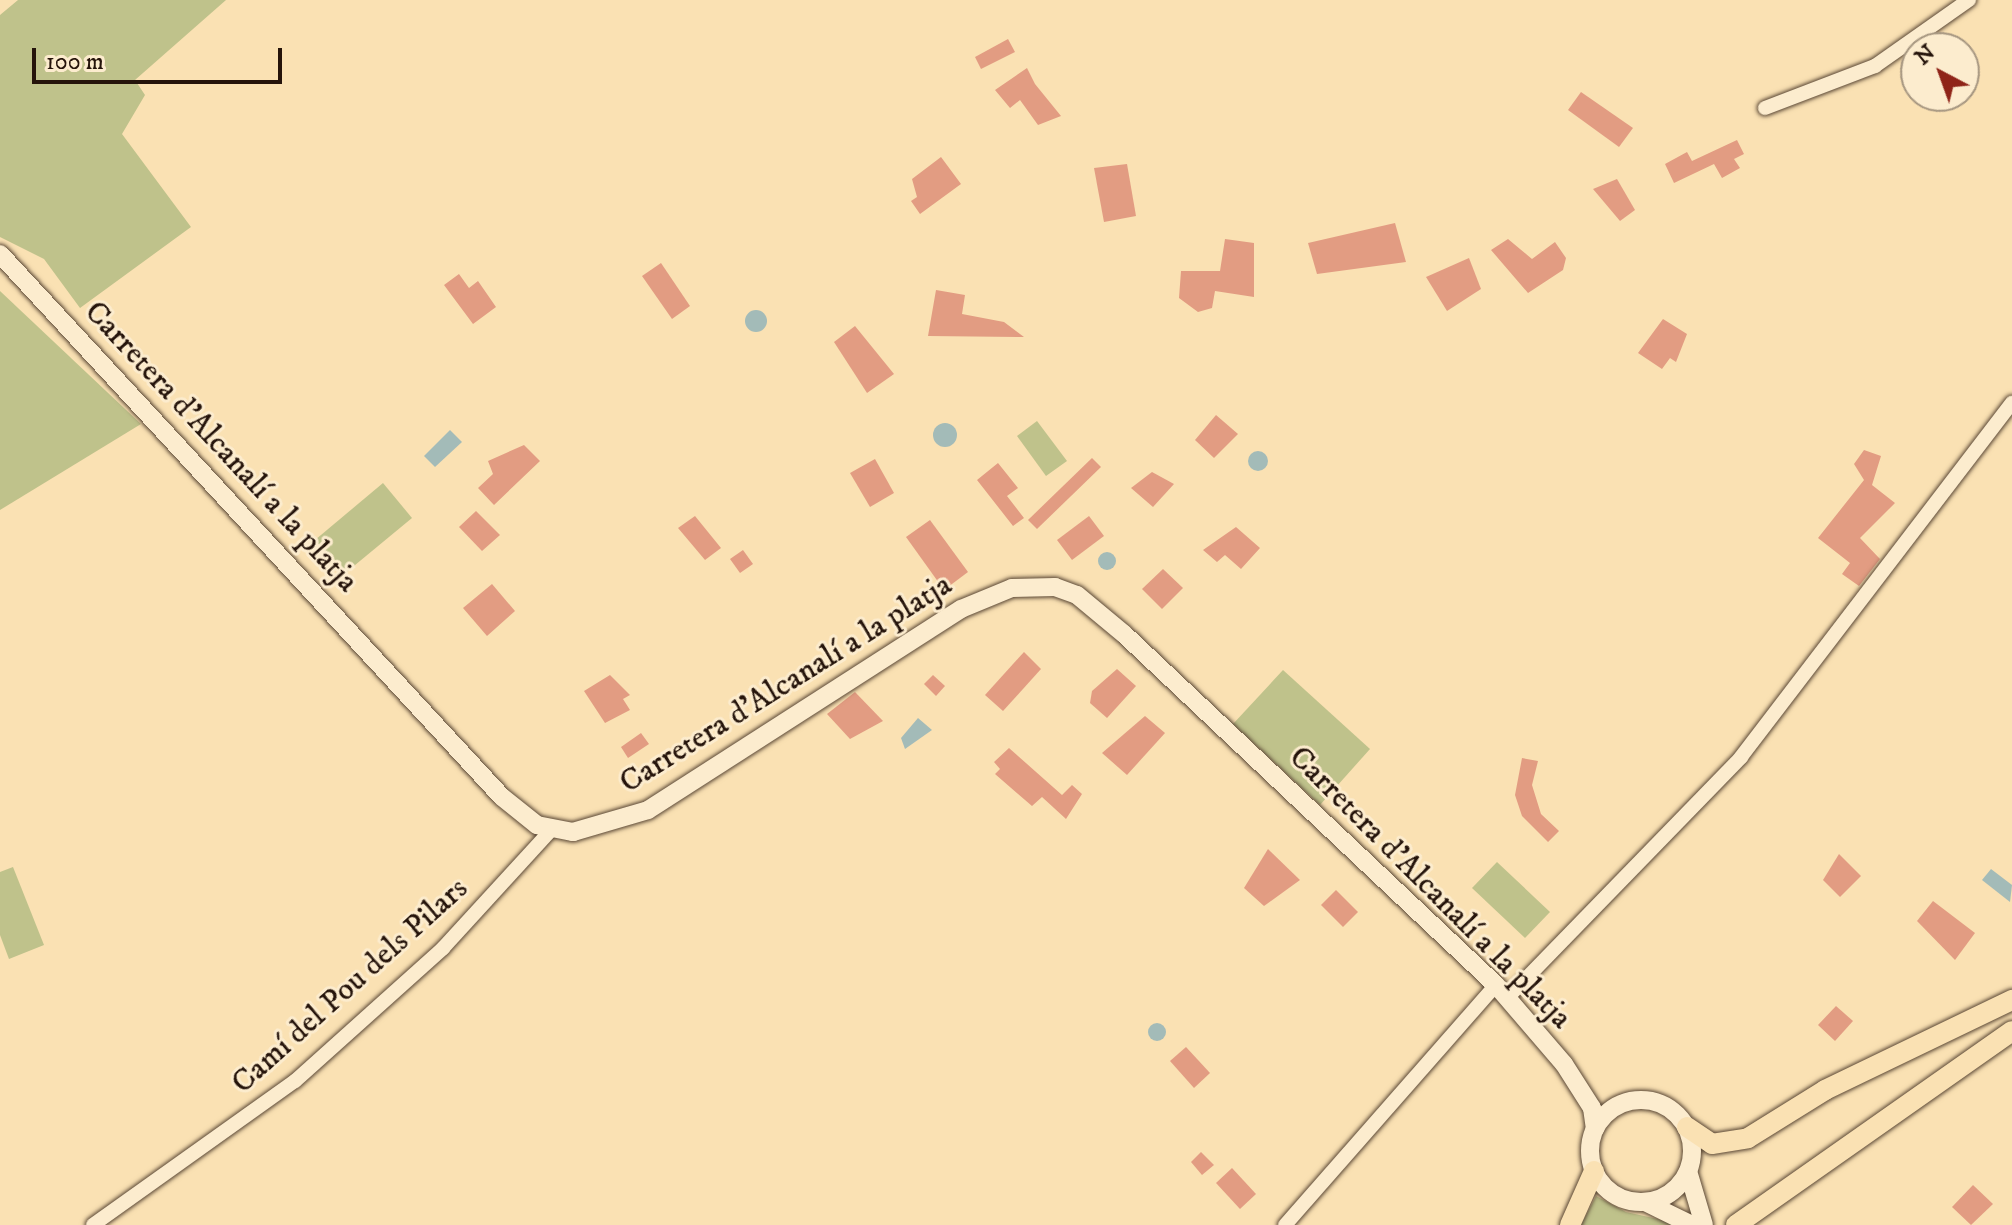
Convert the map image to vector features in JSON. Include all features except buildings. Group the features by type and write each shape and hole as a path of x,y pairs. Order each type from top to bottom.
{"main road":[{"name":"Carretera d'Alcanalí a la platja","path":"0,254 502,797 551,830 597,828 648,810 961,609 1012,588 1055,587 1077,595 1124,634 1502,992 1564,1064 1592,1108 1595,1129"},
{"path":"1570,1225 1594,1171 1595,1129 1630,1101 1663,1104 1687,1127 1712,1144 1748,1138 1825,1090 2012,1000"},
{"path":"1742,1221 2012,1031"},
{"name":"Carretera d'Alcanalí a la platja","path":"1564,1064 1599,1094 1630,1101"},
{"path":"1687,1127 1688,1171 1704,1225"},
{"path":"1594,1171 1614,1194 1645,1202 1692,1225"},
{"path":"1645,1202 1678,1186 1688,1171"}],"street":[{"path":"1765,108 1875,66 1969,0"},
{"path":"1285,1225 1502,992 1741,757 2012,403"},
{"name":"Camí del Pou dels Pilars","path":"93,1225 295,1081 443,948 551,830"}],"green space":[{"path":"18,0 226,0 135,80 145,95 122,134 191,227 80,308 44,259 0,237 0,15"},
{"path":"0,291 141,424 0,510"},
{"path":"1037,421 1067,461 1046,476 1017,436"},
{"path":"383,483 412,518 343,575 315,540"},
{"path":"1283,670 1370,749 1320,805 1233,724"},
{"path":"1497,862 1550,912 1525,938 1472,888"},
{"path":"13,867 44,945 9,959 0,935 0,872"},
{"path":"1596,1196 1626,1212 1685,1225 1581,1225"}],"water":[{"path":"756,310 764,313 767,321 764,329 756,332 748,329 745,321 748,313"},
{"path":"945,423 956,430 957,435 950,446 945,447 934,440 933,435 940,424"},
{"path":"450,430 462,442 435,467 424,456"},
{"path":"1258,451 1265,454 1268,461 1265,468 1258,471 1251,468 1248,461 1251,454"},
{"path":"1103,552 1111,552 1116,561 1114,568 1103,570 1098,565 1098,557"},
{"path":"918,718 932,730 905,749 901,738"},
{"path":"1991,869 2012,885 2010,902 1982,880"},
{"path":"1153,1023 1161,1023 1166,1032 1164,1039 1153,1041 1148,1036 1148,1028"}]}
